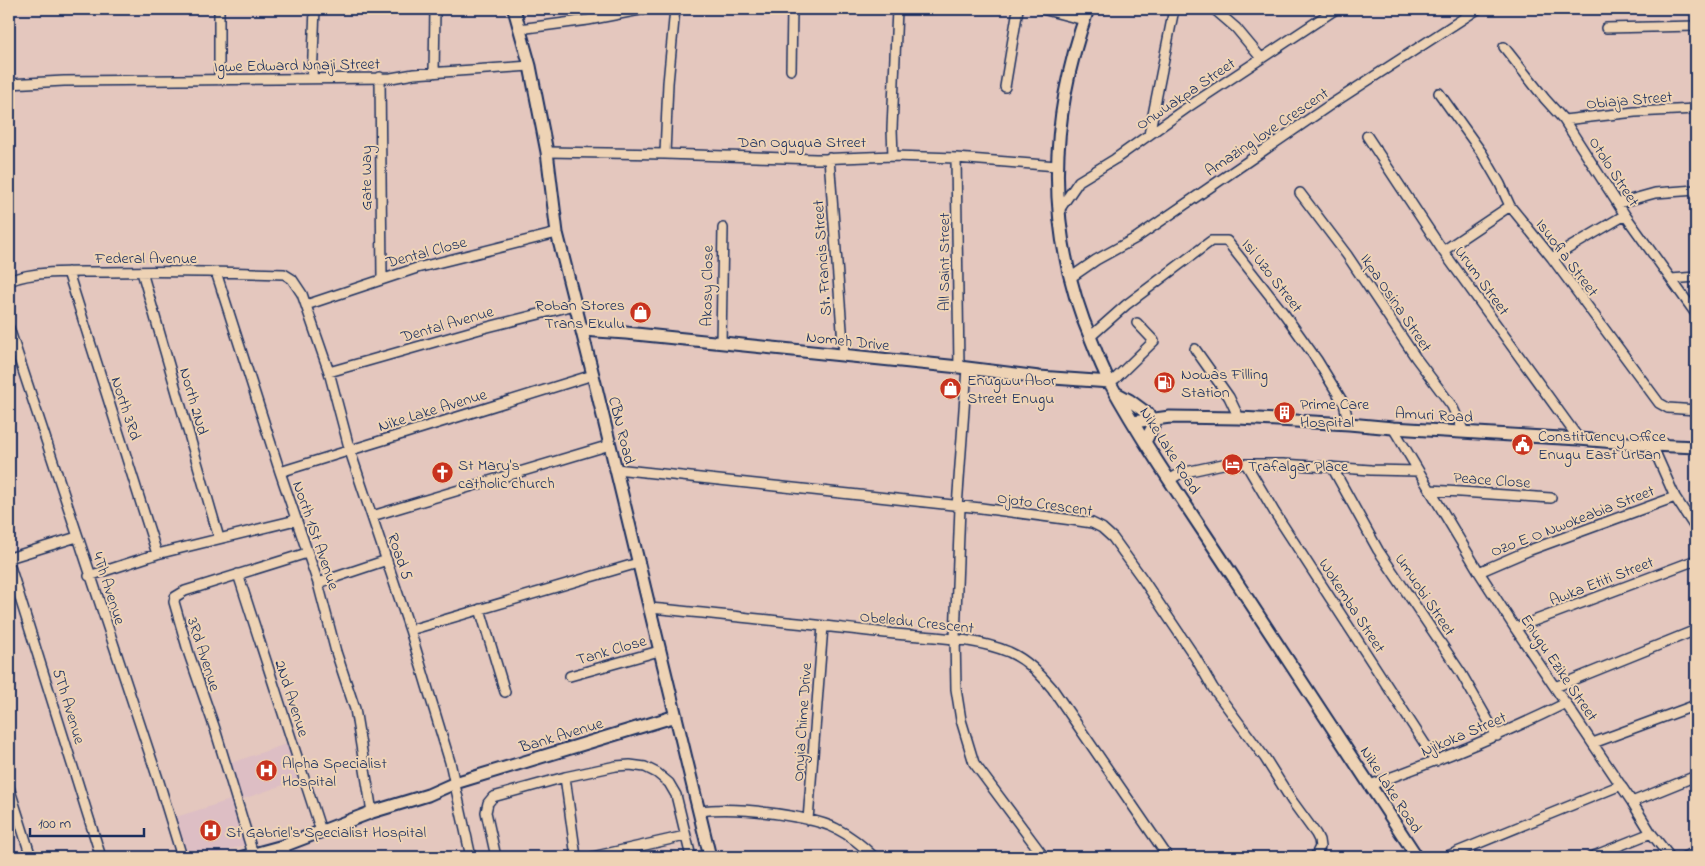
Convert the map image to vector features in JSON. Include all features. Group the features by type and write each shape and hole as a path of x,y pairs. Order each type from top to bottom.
{"main road":[{"name":"CBN Road","path":"514,9 530,66 546,152 557,233 710,857"},
{"name":"Nike Lake Road","path":"1088,9 1073,55 1064,95 1057,166 1059,210 1070,278 1079,311 1113,387 1145,442 1417,857"},
{"name":"Nomeh Drive","path":"582,330 963,367 1113,387"},
{"path":"1113,387 1152,417 1145,442"},
{"name":"Amuri Road","path":"1131,418 1166,414 1170,417 1239,418 1349,424 1696,447"},
{"name":"Bank Avenue","path":"248,856 285,852 321,831 372,812 428,795 455,783 676,716"}],"street":[{"path":"219,80 220,9"},
{"path":"312,78 315,9"},
{"path":"434,74 435,9"},
{"path":"519,29 588,20 646,9"},
{"path":"665,154 668,83 675,9"},
{"path":"791,70 792,9"},
{"path":"893,156 892,129 897,9"},
{"path":"1005,87 1018,9"},
{"path":"1042,9 1084,20"},
{"path":"1149,136 1174,9"},
{"path":"1214,9 1236,28 1261,58"},
{"name":"Onwuakpa Street","path":"1059,210 1078,181 1115,159 1261,58 1336,9"},
{"name":"Amazing love Crescent","path":"1070,278 1096,260 1136,238 1328,107 1462,21 1466,12 1478,9"},
{"path":"1606,28 1696,26"},
{"name":"Otolo Street","path":"1504,47 1564,120 1625,215 1696,314"},
{"name":"Igwe Edward Nnaji Street","path":"9,84 64,81 391,78 404,75 530,66"},
{"name":"Gate Way","path":"380,77 382,278"},
{"name":"Isuofia Street","path":"1439,93 1482,153 1510,206 1552,258 1658,403 1668,408 1696,410"},
{"name":"Obiaja Street","path":"1564,120 1634,112 1696,109"},
{"name":"Urum Street","path":"1366,136 1443,251 1579,439"},
{"name":"Dan Ogugua Street","path":"546,152 828,158 893,156 956,158 1057,166"},
{"name":"St. Francis Street","path":"828,158 844,356"},
{"name":"All Saint Street","path":"956,158 963,367 955,638 959,712 973,761 1044,857"},
{"path":"1619,203 1655,193 1696,190"},
{"name":"Ikpa Osina Street","path":"1300,194 1347,255 1416,358 1452,406 1464,432"},
{"path":"1443,251 1510,206"},
{"path":"1552,258 1625,215"},
{"name":"Akosy Close","path":"721,343 723,228"},
{"name":"Dental Close","path":"306,304 382,278 449,259 557,233"},
{"name":"Isi Uzo Street","path":"1090,337 1126,305 1211,242 1227,241 1285,315 1317,360 1344,404 1349,424"},
{"name":"Federal Avenue","path":"9,281 27,276 68,272 284,274"},
{"name":"North 3Rd","path":"68,272 157,554"},
{"name":"North 2Nd","path":"142,272 219,538"},
{"name":"North 1St Avenue","path":"216,272 280,472 318,583 336,652 355,710 372,812"},
{"name":"Road 5","path":"284,274 298,286 329,372 350,451 410,630 455,783 472,857"},
{"path":"1671,279 1696,277"},
{"name":"Dental Avenue","path":"329,372 480,329 575,305"},
{"path":"1113,387 1116,378 1154,341 1137,323"},
{"name":"4Th Avenue","path":"9,328 182,857"},
{"path":"1196,348 1229,397 1239,418"},
{"name":"Nike Lake Avenue","path":"280,472 593,375"},
{"name":"Enugu Ezike Street","path":"1393,428 1479,572 1515,628 1670,857"},
{"path":"372,516 610,445"},
{"path":"1652,445 1676,497 1696,529"},
{"path":"1169,480 1181,473 1223,464 1418,471"},
{"name":"Wokemba Street","path":"1246,464 1274,513 1436,761"},
{"name":"Umuobi Street","path":"1332,467 1378,550 1461,673 1497,736"},
{"name":"Ojoto Crescent","path":"616,469 1092,523 1106,531 1142,578 1195,657 1213,688 1265,758 1316,834 1320,840 1320,847 1315,857"},
{"name":"Peace Close","path":"1431,490 1551,498"},
{"name":"Ozo E O Nwokeabia Street","path":"1479,572 1530,550 1676,497"},
{"path":"90,576 157,554 296,520"},
{"path":"9,558 77,537"},
{"name":"3Rd Avenue","path":"248,856 215,729 189,654 174,602 175,597 185,591 308,553"},
{"path":"318,583 387,560"},
{"name":"Awka Etiti Street","path":"1515,628 1696,560"},
{"path":"410,630 638,562"},
{"name":"5Th Avenue","path":"9,563 101,857"},
{"name":"2Nd Avenue","path":"238,574 321,831"},
{"name":"Obeledu Crescent","path":"649,608 955,638 1008,652 1024,661 1042,676 1054,690 1168,857"},
{"path":"480,609 505,692"},
{"name":"Onyia Chime Drive","path":"808,820 823,626"},
{"path":"1555,687 1696,630"},
{"name":"Tank Close","path":"570,676 659,651"},
{"name":"Njikoka Street","path":"1370,785 1497,736 1566,703"},
{"path":"1593,743 1696,705"},
{"path":"496,857 486,812 490,799 498,795 565,777 630,764 645,767 657,773 669,784 676,795 691,857"},
{"path":"1632,802 1696,776"},
{"path":"565,777 576,857"},
{"path":"1445,857 1621,785"},
{"path":"9,787 31,857"},
{"path":"699,811 713,809 749,810 828,825 857,842 874,857"},
{"path":"1591,857 1652,833"},
{"path":"592,857 686,836"},
{"path":"1684,857 1696,852"}],"shaded area":[{"name":"Alpha Specialist Hospital","path":"286,744 301,779 243,799 231,763"},
{"name":"St Gabriel's Specialist Hospital","path":"230,800 245,845 204,857 189,857 176,817"}],"place":[{"name":"Roban Stores Trans Ekulu","path":"641,313"},
{"name":"Nowas Filling Station","path":"1165,382"},
{"name":"Enugwu Abor Street Enugu","path":"951,388"},
{"name":"Prime Care Hospital","path":"1284,412"},
{"name":"Constituency Office Enugu East Urban","path":"1522,444"},
{"name":"Trafalgar Place","path":"1232,465"},
{"name":"St Mary's catholic church","path":"442,473"},
{"name":"Alpha Specialist Hospital","path":"266,771"},
{"name":"St Gabriel's Specialist Hospital","path":"210,831"}]}
